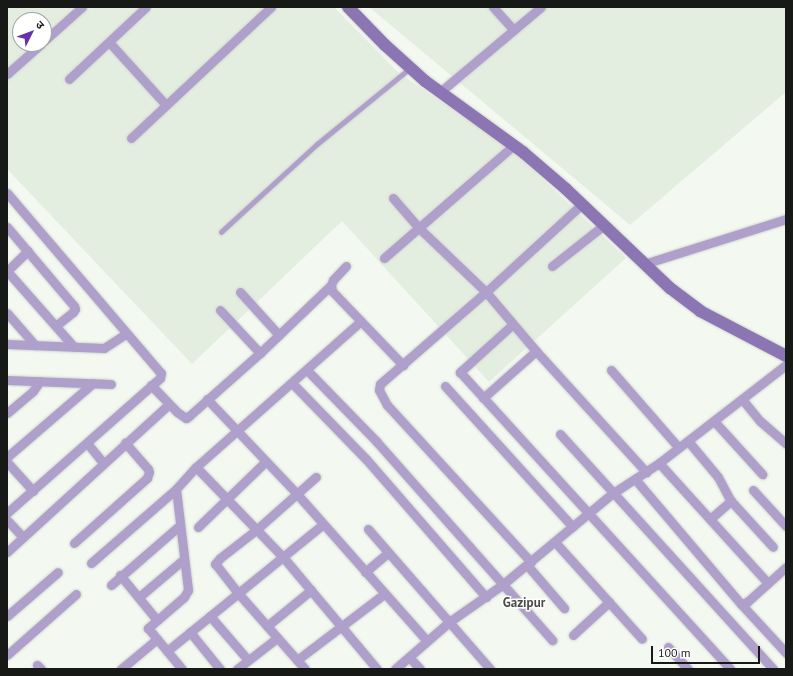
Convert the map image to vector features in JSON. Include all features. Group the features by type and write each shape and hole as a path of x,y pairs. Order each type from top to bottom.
{"street":[{"path":"52,34 82,7"},
{"path":"69,79 146,7"},
{"path":"131,138 271,7"},
{"path":"348,7 410,68 440,92 514,146 582,204 670,288 700,311 786,356"},
{"path":"493,7 514,30"},
{"path":"440,92 541,7"},
{"path":"109,42 166,105"},
{"path":"7,74 32,52"},
{"path":"384,258 514,146"},
{"path":"7,193 161,373 160,378 7,513"},
{"path":"393,198 419,228 486,292 536,351 646,472"},
{"path":"564,608 529,564 387,405 379,390 380,384 486,292 582,204"},
{"path":"644,264 786,219"},
{"path":"552,266 604,225"},
{"path":"7,227 75,309 56,326"},
{"path":"28,251 7,271 74,347"},
{"path":"151,385 177,412 186,418 279,335 331,285 333,280 346,266"},
{"path":"331,285 335,295 403,365"},
{"path":"240,292 279,335"},
{"path":"220,310 260,353"},
{"path":"7,313 35,345"},
{"path":"91,563 176,489 196,467 361,321"},
{"path":"514,324 460,372 730,669"},
{"path":"7,344 104,348 127,333"},
{"path":"483,398 536,351"},
{"path":"394,669 449,622 529,564 614,493 660,463 786,365"},
{"path":"307,370 376,441 552,640"},
{"path":"611,370 679,448"},
{"path":"7,380 93,382 111,384"},
{"path":"7,413 33,391 40,381"},
{"path":"7,457 93,382"},
{"path":"292,383 366,459 486,596"},
{"path":"444,386 572,527"},
{"path":"207,399 238,430 265,462 297,494 427,641"},
{"path":"742,399 760,421 786,444"},
{"path":"7,552 125,442 169,404"},
{"path":"714,421 762,474"},
{"path":"560,434 773,669"},
{"path":"688,441 718,477 731,501 773,548"},
{"path":"74,543 147,478 149,472 148,469 125,442"},
{"path":"87,443 103,463"},
{"path":"7,462 33,491"},
{"path":"198,527 265,462"},
{"path":"660,463 768,584"},
{"path":"196,467 283,557 341,628 377,669"},
{"path":"305,669 238,593 215,564 220,558 256,530 316,477"},
{"path":"636,480 740,604 786,653"},
{"path":"176,489 188,590 184,597 148,628 182,669"},
{"path":"753,490 786,526"},
{"path":"710,519 731,501"},
{"path":"7,520 23,537"},
{"path":"111,585 120,574 180,524"},
{"path":"167,651 324,524"},
{"path":"368,529 490,669"},
{"path":"556,542 642,639"},
{"path":"365,572 388,553"},
{"path":"139,597 184,559"},
{"path":"740,604 747,602 786,567"},
{"path":"7,616 58,572"},
{"path":"120,574 157,620"},
{"path":"267,626 311,590"},
{"path":"7,655 76,594"},
{"path":"297,660 384,594"},
{"path":"573,635 609,602"},
{"path":"210,616 248,660"},
{"path":"190,632 220,669"},
{"path":"237,669 277,638"},
{"path":"121,669 157,639"},
{"path":"668,647 688,669"},
{"path":"409,657 420,669"}],"lane":[{"path":"221,232 317,144 410,68"}],"shaded area":[{"path":"7,7 334,7 399,73 512,150 626,258 489,382 342,221 192,364 7,169"},
{"path":"369,7 786,7 786,92 630,225"}],"district":[{"name":"Gazipur","path":"524,603"}]}
